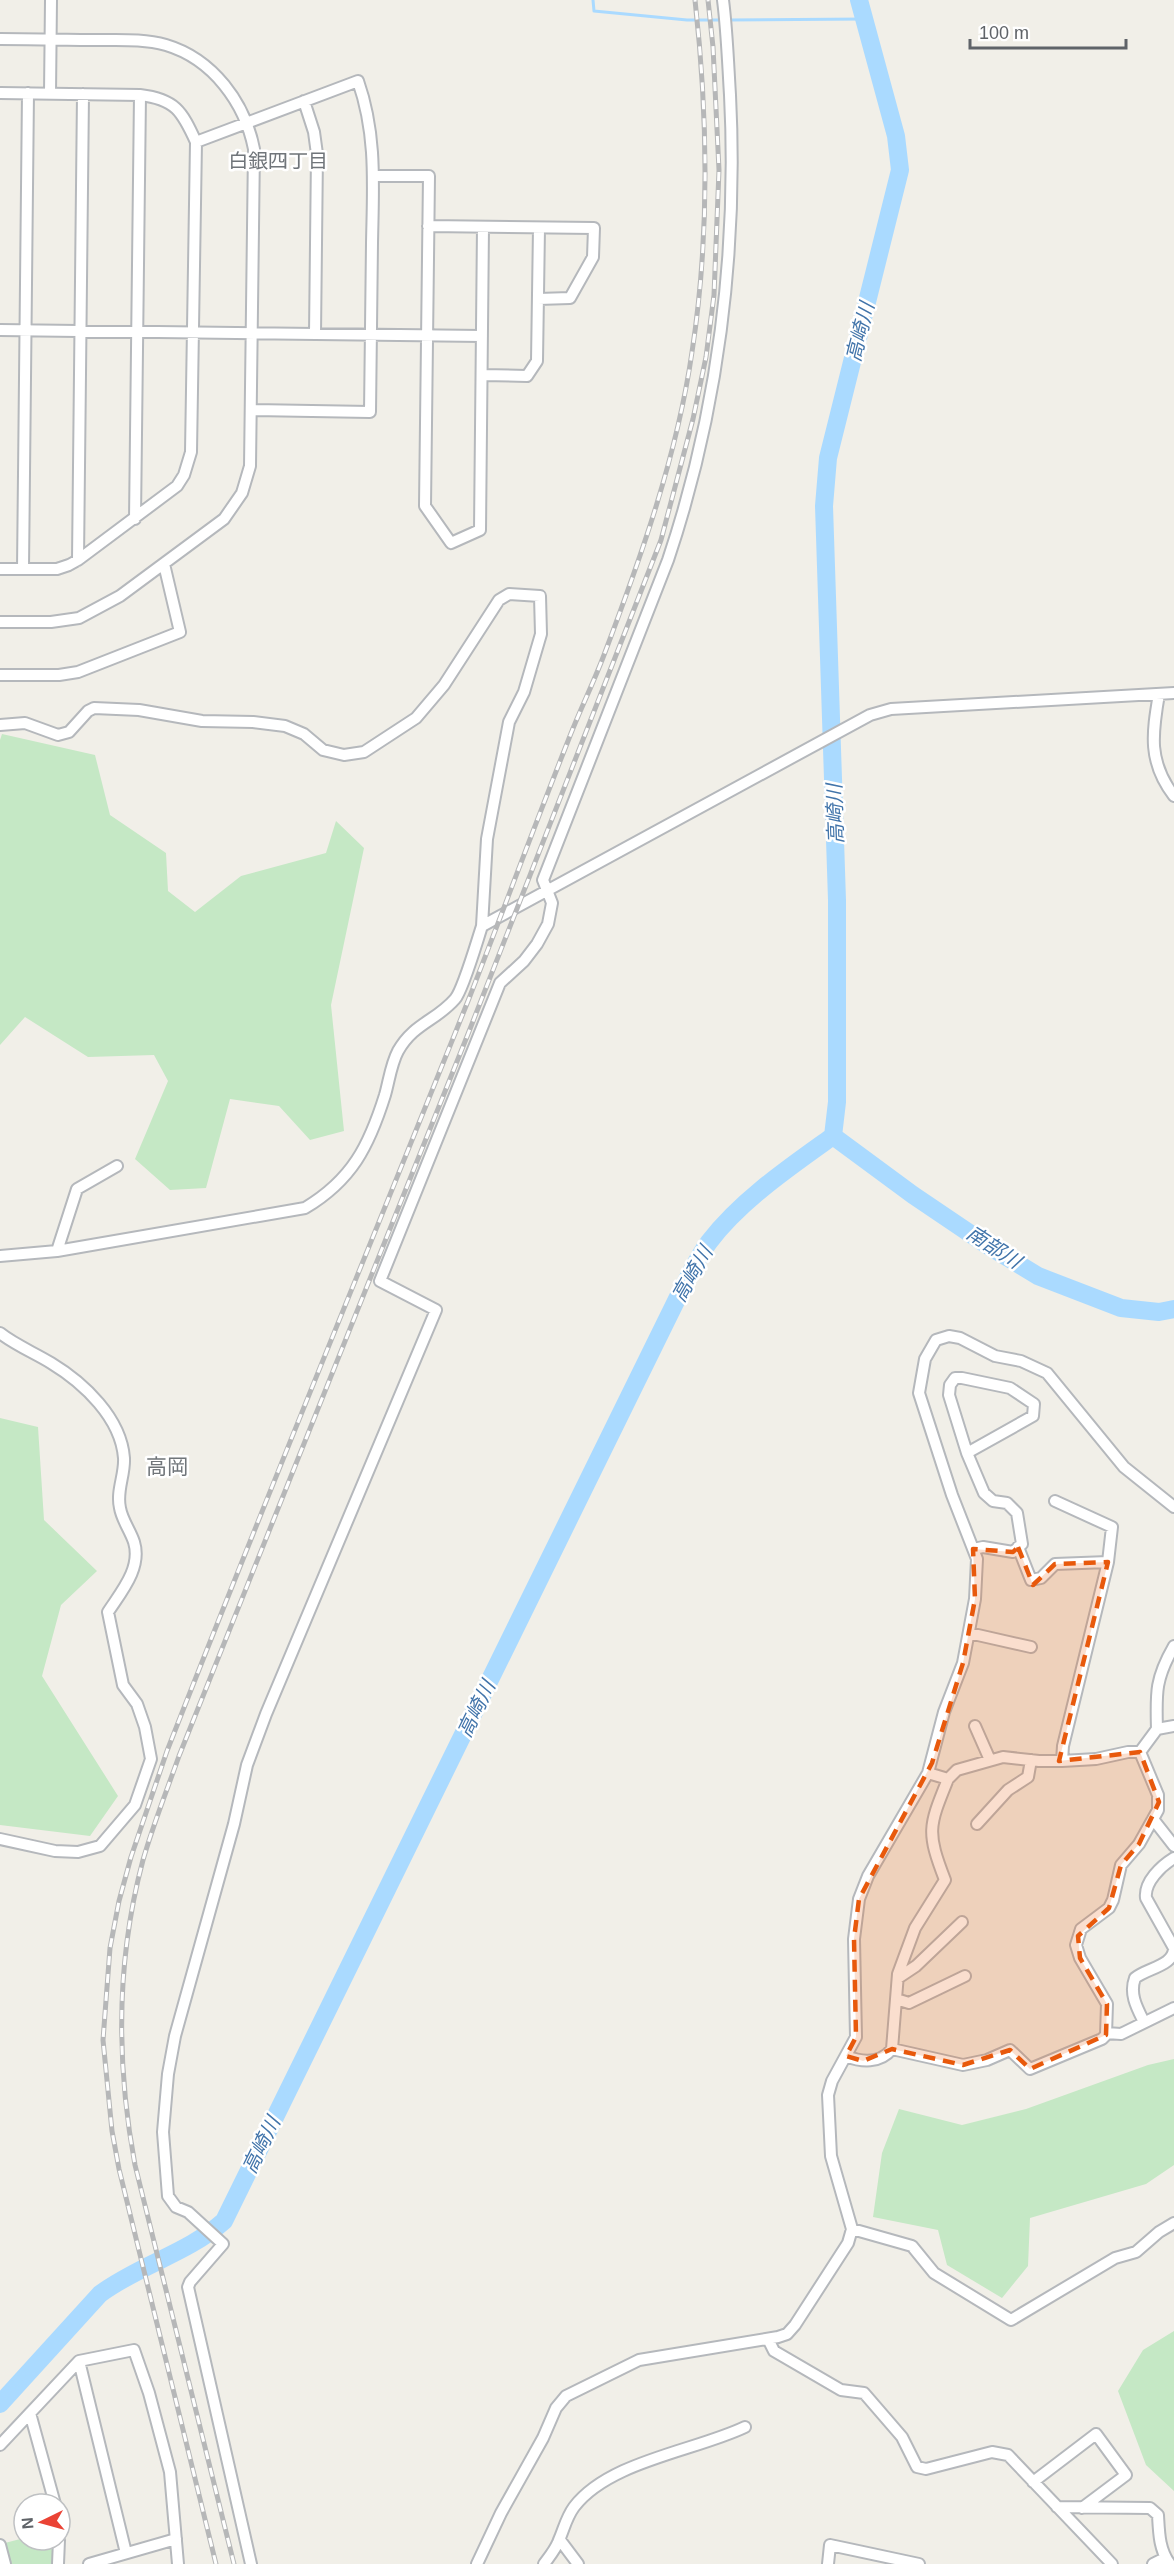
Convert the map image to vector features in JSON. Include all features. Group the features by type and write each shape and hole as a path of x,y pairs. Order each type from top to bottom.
{"street":[{"path":"50,93 51,0"},
{"path":"250,2564 188,2287 223,2244 188,2212 176,2208 168,2196 163,2132 173,2046 198,1946 234,1824 247,1765 266,1714 436,1310 380,1281 500,983 524,961 548,924 552,903 543,880 668,561 680,524 717,361 728,260 733,159 723,0"},
{"path":"0,39 148,42 180,51 203,64 225,85 247,122 254,149 250,466 242,493 224,519 120,596 79,618 51,622 0,622"},
{"path":"196,141 358,81 367,106 372,133 373,176 370,412 251,410"},
{"path":"0,93 140,95 169,101 180,111 196,141 189,461 177,486 78,560 57,569 0,569"},
{"path":"23,569 28,93"},
{"path":"78,560 84,94"},
{"path":"135,519 140,95"},
{"path":"304,101 314,132 317,154 315,334"},
{"path":"373,176 429,176 425,506 451,543 480,530 483,227"},
{"path":"428,226 594,228 593,257 570,298 538,299"},
{"path":"482,375 527,376 537,360 538,228"},
{"path":"0,330 482,336"},
{"path":"0,675 59,675 78,672 180,632 164,564"},
{"path":"0,725 25,723 58,735 69,732 87,711 94,708 139,710 202,721 253,722 285,726 304,734 323,750 344,755 364,752 416,718 444,685 499,600 509,594 540,596 541,634 524,692 509,722 487,839 482,927 456,998 439,1013 414,1029 397,1053 375,1127 350,1171 339,1185 305,1208 57,1251 0,1256"},
{"path":"482,927 870,715 891,709 1174,693"},
{"path":"1159,694 1153,748 1158,769 1174,796"},
{"path":"57,1251 77,1189 117,1166"},
{"path":"0,1333 73,1379 106,1412 118,1434 124,1459 119,1492 120,1508 135,1544 136,1561 127,1583 108,1612 123,1685 136,1704 145,1727 151,1759 135,1805 100,1846 78,1852 56,1851 0,1839"},
{"path":"477,2564 501,2512 543,2438 556,2408 566,2396 639,2360 787,2334 848,2243 852,2229 831,2156 828,2095 832,2081 856,2037 854,1939 859,1899 868,1876 928,1773 944,1712 963,1663 975,1599 977,1558 952,1495 919,1393 925,1359 936,1340 949,1336 960,1338 995,1356 1021,1361 1047,1373 1124,1467 1174,1507"},
{"path":"968,1453 1033,1416 1034,1404 1010,1388 963,1378 955,1378 950,1385 949,1395 968,1453 984,1494 993,1501 1007,1503 1017,1513 1022,1544 1013,1552 983,1547 973,1549"},
{"path":"1055,1501 1112,1527 1108,1562 1062,1761"},
{"path":"1018,1547 1031,1580 1041,1578 1055,1564 1108,1562"},
{"path":"969,1633 1031,1647"},
{"path":"1140,1752 1157,1729 1156,1690 1166,1660 1174,1646"},
{"path":"975,1726 990,1760"},
{"path":"1157,1729 1174,1726"},
{"path":"846,2056 871,2061 888,2054 892,2049 898,1978 915,1928 945,1880 936,1858 931,1826 948,1779 957,1770 1003,1757 1062,1761 1096,1759 1128,1752 1140,1752"},
{"path":"892,2049 963,2065 987,2060 1010,2050 1030,2069 1102,2038 1106,2033 1107,2004 1080,1958 1076,1945 1081,1929 1109,1908 1121,1865 1139,1844 1153,1819 1159,1802 1140,1752"},
{"path":"977,1824 1008,1790 1028,1777 1031,1760"},
{"path":"928,1773 948,1779"},
{"path":"1153,1819 1174,1846"},
{"path":"1144,2022 1135,2005 1133,1984 1135,1978 1170,1960 1174,1955 1174,1948 1146,1898 1145,1891 1163,1865 1174,1858"},
{"path":"898,1978 916,1966 962,1922"},
{"path":"896,1999 909,2003 965,1976"},
{"path":"1106,2033 1120,2034 1174,2008"},
{"path":"852,2229 912,2246 934,2273 1011,2320 1115,2258 1136,2252 1159,2232 1174,2223"},
{"path":"768,2338 774,2351 841,2390 864,2393 902,2437 917,2467 926,2469 992,2452 1008,2455 1112,2564"},
{"path":"0,2445 79,2361 134,2350 149,2393 170,2472 178,2564"},
{"path":"79,2361 126,2553"},
{"path":"30,2413 52,2492"},
{"path":"544,2564 560,2540 561,2529 575,2506 615,2475 687,2446 719,2439 745,2427"},
{"path":"1033,2482 1096,2434 1126,2475 1082,2508"},
{"path":"1057,2507 1150,2508 1158,2515 1159,2539 1167,2561 1153,2564"},
{"path":"89,2564 176,2539"},
{"path":"560,2540 578,2564"},
{"path":"0,2545 5,2564"},
{"path":"828,2564 831,2545 919,2564"}],"highlighted area":[{"path":"1018,1547 1033,1585 1055,1564 1108,1562 1059,1761 1140,1752 1159,1802 1139,1844 1121,1865 1109,1908 1078,1936 1080,1958 1107,2004 1106,2035 1030,2069 1010,2050 963,2065 892,2049 863,2061 846,2056 856,2037 854,1939 859,1899 932,1763 963,1663 975,1599 973,1549 1013,1552"}],"green space":[{"path":"2,734 95,755 110,815 166,853 168,891 195,912 241,876 326,853 336,821 364,848 331,1005 344,1131 310,1140 279,1106 230,1099 206,1188 170,1190 135,1159 168,1081 154,1055 88,1057 25,1017 0,1045 0,740"},
{"path":"0,1418 38,1427 44,1520 97,1571 61,1605 42,1676 118,1796 90,1836 0,1825"},
{"path":"1174,2059 1174,2165 1146,2184 1030,2218 1028,2266 1002,2298 947,2265 938,2230 873,2217 882,2153 899,2109 962,2125 1026,2109 1148,2065"},
{"path":"1174,2331 1174,2491 1146,2465 1118,2391 1143,2350"},
{"path":"12,2541 12,2552 56,2552 55,2564 10,2564 5,2543"}],"waterway":[{"path":"593,0 594,11 687,20 722,20"},
{"name":"高崎川","path":"0,2404 100,2294 195,2242 224,2221 697,1261 709,1242 751,1198 833,1136 837,1102 837,900 824,506 828,458 900,170 896,136 859,0"},
{"path":"728,20 865,19"},
{"name":"南部川","path":"833,1136 913,1195 1038,1276 1121,1308 1159,1312 1174,1309"}],"railway":[{"path":"216,2564 119,2169 112,2131 103,2040 110,1948 131,1857 167,1751 468,1001 572,730 600,666 656,506 685,391 698,308 702,264 705,132 695,0"},
{"path":"234,2564 135,2165 129,2127 124,2089 122,2012 124,1974 134,1898 147,1847 179,1756 468,1034 661,540 693,419 706,357 714,295 719,170 713,47 708,0"}],"district":[{"name":"白銀四丁目","path":"278,161"},
{"name":"高岡","path":"167,1466"}]}
